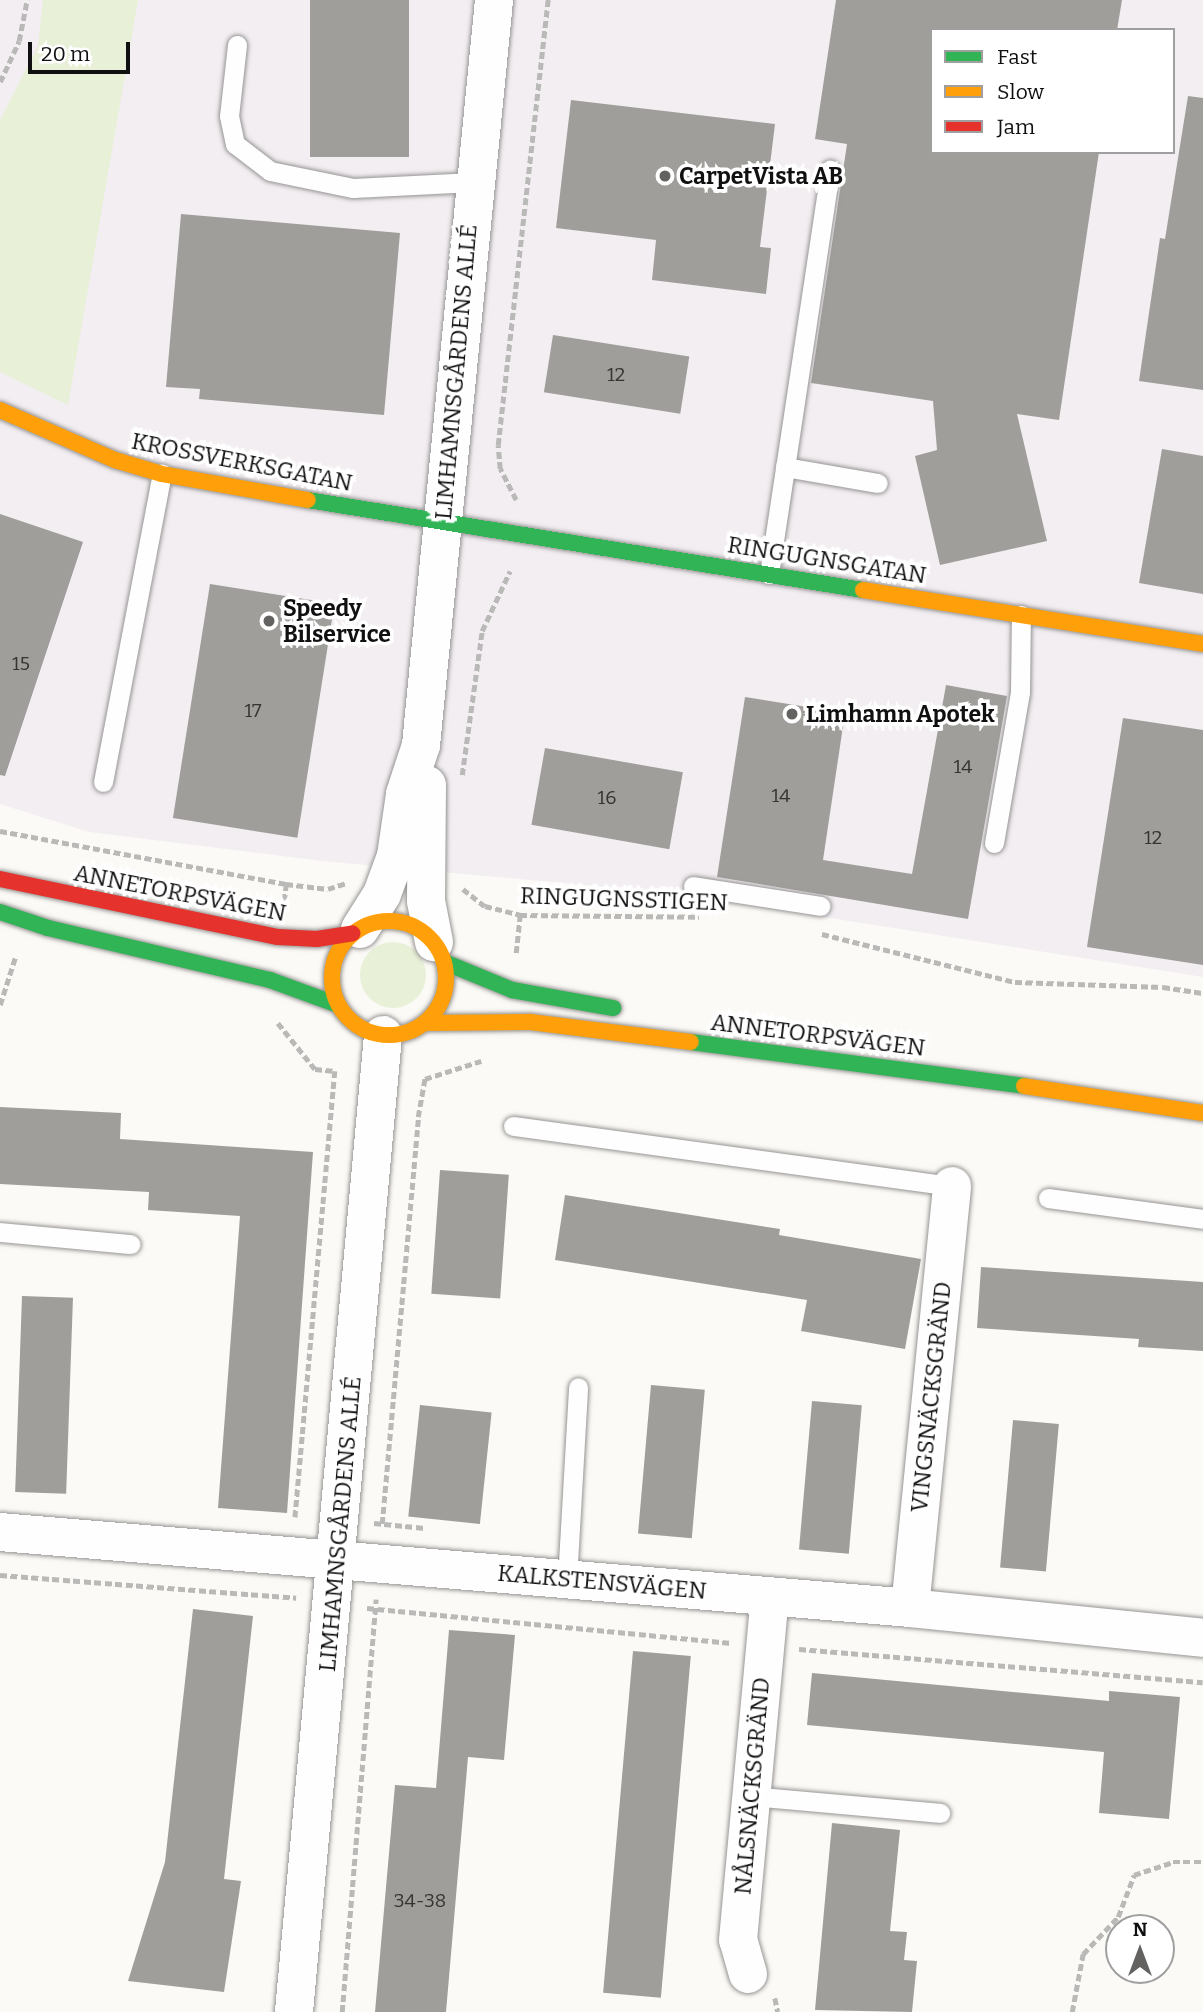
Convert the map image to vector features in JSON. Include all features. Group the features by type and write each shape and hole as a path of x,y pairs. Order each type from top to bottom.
{"main road":[{"name":"KROSSVERKSGATAN","path":"0,410 91,450 162,474 442,524"},
{"name":"RINGUGNSGATAN","path":"442,524 513,533 1203,644"},
{"name":"ANNETORPSVÄGEN","path":"0,879 278,937 317,939 395,921 417,928 439,952 512,990 636,1011"},
{"path":"0,912 48,928 270,980 338,1005 361,1028 383,1035"},
{"path":"338,1005 332,983 334,961 356,931"},
{"path":"425,1023 444,995 439,952"},
{"name":"ANNETORPSVÄGEN","path":"383,1035 405,1034 425,1023 505,1019 917,1070 1203,1113"},
{"path":"1016,1067 1203,1099"}],"street":[{"name":"LIMHAMNSGÅRDENS ALLÉ","path":"356,931 382,894 396,856 405,794 421,745 474,182 494,0"},
{"name":"LIMHAMNSGÅRDENS ALLÉ","path":"421,745 428,794 426,901 439,952"},
{"name":"LIMHAMNSGÅRDENS ALLÉ","path":"294,2012 383,1035"},
{"name":"VINGSNÄCKSGRÄND","path":"910,1608 951,1186"},
{"name":"KALKSTENSVÄGEN","path":"0,1532 910,1608 1203,1638"},
{"name":"NÅLSNÄCKSGRÄND","path":"748,1974 738,1940 770,1597"}],"lane":[{"path":"237,45 229,116 235,144 270,172 353,188 474,182"},
{"path":"769,574 830,170"},
{"path":"785,467 878,483"},
{"path":"103,782 162,474"},
{"path":"994,843 1020,692 1021,615"},
{"path":"693,886 820,906"},
{"path":"513,1126 951,1186"},
{"path":"1048,1198 1203,1219"},
{"path":"0,1232 130,1244"},
{"path":"567,1580 578,1387"},
{"path":"750,1796 940,1813"}],"path":[{"path":"0,82 19,41 27,0"},
{"path":"460,788 474,670 482,631 509,576 516,498 500,469 498,444 548,0"},
{"path":"0,831 286,884 328,889 352,877"},
{"name":"RINGUGNSSTIGEN","path":"426,861 454,863 458,884 470,897 520,915 712,918"},
{"path":"278,937 286,884"},
{"path":"814,932 1015,982 1163,987 1203,993"},
{"path":"270,980 266,1007 316,1069 335,1071 295,1517"},
{"path":"342,2012 418,1117 425,1079 498,1057 505,1019"},
{"path":"0,1575 332,1601 375,1609 765,1646 1203,1682"},
{"path":"1072,2012 1083,1954 1118,1917 1134,1875 1173,1862 1203,1862"}],"shaded area":[{"path":"0,0 1203,0 1203,977 672,893 322,861 89,832 0,804"}],"green space":[{"path":"43,0 138,0 68,405 0,372 0,120 38,46"},
{"path":"386,942 400,942 412,947 421,956 426,975 424,988 417,999 400,1008 386,1008 374,1003 365,994 360,982 360,968 365,956 374,947"}],"building":[{"path":"310,0 409,0 409,157 310,157"},
{"path":"836,0 1122,0 1117,28 930,28 930,154 1099,154 1059,420 1017,414 1047,541 940,565 915,456 937,450 933,401 811,383 847,144 815,139"},
{"path":"1188,96 1203,98 1203,390 1139,381 1160,238 1165,239"},
{"name":"CarpetVista AB","path":"571,100 775,124 760,247 771,248 766,294 652,280 656,240 556,228"},
{"path":"181,214 400,233 384,415 199,399 200,389 166,387"},
{"path":"553,335 689,357 680,414 544,392"},
{"path":"1162,449 1203,456 1203,594 1139,583"},
{"path":"0,514 83,542 5,776 0,775"},
{"path":"210,584 334,604 297,838 173,818"},
{"path":"946,685 1007,696 968,919 717,877 745,697 845,713 823,860 912,874"},
{"path":"1123,718 1203,730 1203,965 1087,947"},
{"path":"545,748 683,772 669,849 531,825"},
{"path":"0,1107 121,1113 120,1139 313,1152 287,1513 218,1508 240,1216 148,1210 149,1192 0,1184"},
{"path":"440,1170 509,1175 500,1299 431,1294"},
{"path":"565,1195 780,1229 779,1235 921,1259 905,1349 801,1331 807,1300 555,1260"},
{"path":"981,1267 1203,1282 1203,1351 1138,1347 1139,1339 977,1328"},
{"path":"22,1296 73,1298 66,1494 15,1492"},
{"path":"651,1385 705,1390 692,1538 638,1533"},
{"path":"812,1401 862,1405 849,1554 799,1549"},
{"path":"420,1405 492,1413 480,1524 408,1516"},
{"path":"1013,1420 1059,1424 1046,1571 1000,1567"},
{"path":"193,1609 253,1616 224,1879 241,1881 224,1992 128,1981 165,1862"},
{"path":"449,1630 515,1635 504,1760 468,1757 446,2012 375,2012 395,1785 436,1788"},
{"path":"633,1651 691,1656 661,1998 603,1993"},
{"path":"812,1673 1109,1701 1109,1691 1180,1697 1169,1819 1099,1813 1104,1752 807,1725"},
{"path":"832,1823 900,1830 890,1931 907,1932 904,1960 917,1961 912,2012 815,2010"}],"traffic: fast":[{"path":"308,500 863,590"},
{"path":"0,912 48,928 270,980 338,1005"},
{"path":"444,962 512,990 613,1008"},
{"path":"691,1042 1024,1086"}],"traffic: slow":[{"path":"0,410 115,460 162,474 308,500"},
{"path":"863,590 1203,644"},
{"path":"389,921 411,925 430,937 442,956 446,978 442,1000 430,1019 411,1031 389,1035 367,1031 348,1019 336,1000 332,978 336,956 348,937 367,925 389,921"},
{"path":"425,1023 530,1022 691,1042"},
{"path":"1024,1086 1203,1113"}],"traffic: jam":[{"path":"0,879 278,937 317,939 353,933"}],"place":[{"name":"CarpetVista AB","path":"665,176"},
{"name":"Speedy Bilservice","path":"269,621"},
{"name":"Limhamn Apotek","path":"792,714"}]}
